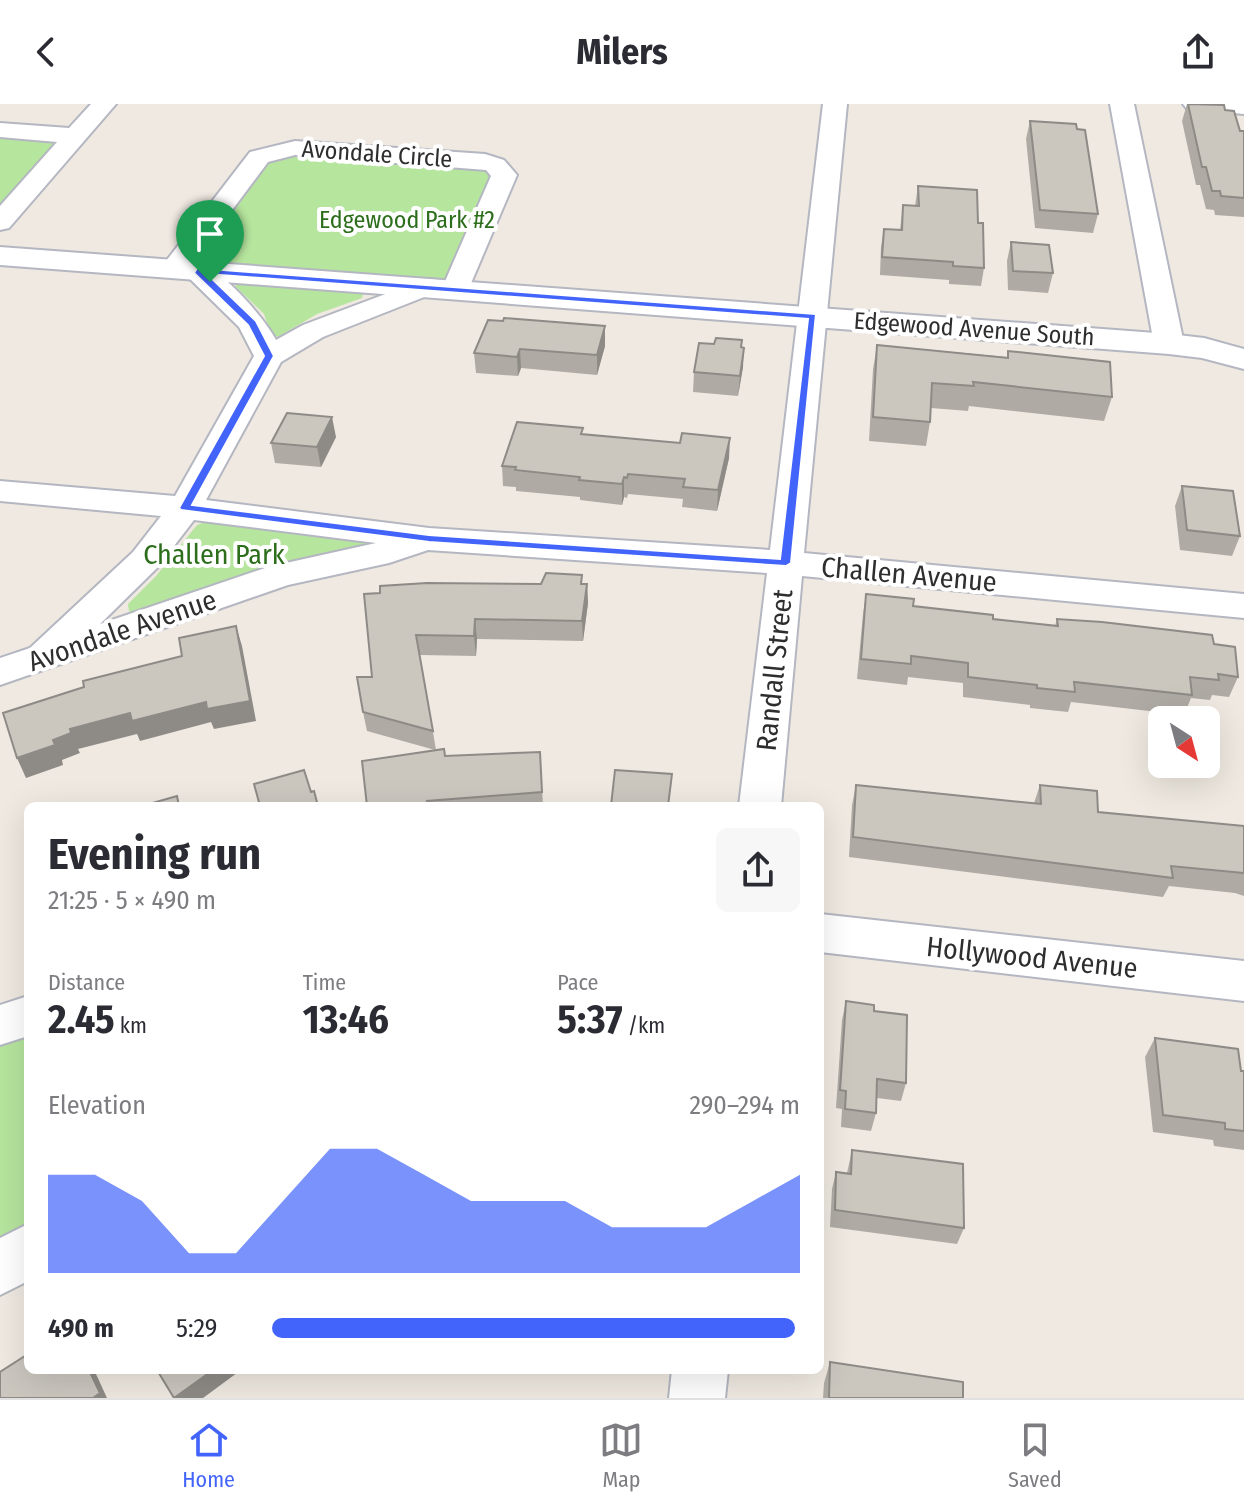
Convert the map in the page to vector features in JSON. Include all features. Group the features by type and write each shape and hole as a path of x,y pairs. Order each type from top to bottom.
{"main road":[{"path":"0,256 443,288"},
{"name":"Edgewood Avenue South","path":"443,288 1169,344 1204,348 1244,359"},
{"name":"Edgewood Avenue South","path":"1204,348 1244,339"}],"street":[{"path":"0,222 104,104"},
{"name":"Randall Street","path":"760,802 835,104"},
{"path":"1122,104 1169,344"},
{"path":"1195,104 1244,107"},
{"path":"0,130 75,136"},
{"name":"Avondale Circle","path":"186,270 259,157 274,151 295,148 495,165 504,175 443,288"},
{"path":"186,270 229,297 252,323 269,356"},
{"path":"44,656 145,560 185,508 269,356 313,331 443,288"},
{"name":"Challen Avenue","path":"0,491 185,508 429,539 786,563 1244,606"},
{"name":"Avondale Avenue","path":"0,672 281,575 389,552 429,539"},
{"name":"Hollywood Avenue","path":"824,933 1244,981"},
{"path":"0,1025 24,1017"},
{"path":"0,1269 24,1253"},
{"path":"697,1398 700,1374"}],"green space":[{"path":"0,136 61,140 0,207"},
{"name":"Edgewood Park #2","path":"271,152 494,169 447,281 196,260"},
{"path":"240,283 363,294 362,298 317,314 278,337 271,334 264,314 235,286"},
{"name":"Challen Park","path":"205,522 384,542 138,615 129,611 128,604 156,576 197,525"},
{"path":"24,1030 24,1234 0,1255 0,1038"}],"building":[{"path":"1188,104 1224,105 1225,110 1234,111 1240,131 1244,131 1244,198 1221,196 1220,191 1212,191 1206,167 1202,167"},
{"path":"1030,121 1076,124 1077,129 1085,130 1098,214 1040,210"},
{"path":"918,186 977,190 978,223 983,223 984,268 953,266 953,262 882,257 884,229 902,230 903,205 919,206"},
{"path":"1011,242 1049,245 1053,273 1013,271"},
{"path":"504,318 605,326 597,355 520,349 517,357 474,353 488,320 503,321"},
{"path":"716,338 742,340 741,347 744,348 740,376 694,372 699,343 714,344"},
{"path":"877,345 1008,358 1008,351 1110,362 1112,397 973,382 974,386 932,383 930,422 873,417"},
{"path":"287,413 332,417 317,447 271,443"},
{"path":"517,422 583,428 581,434 680,443 682,433 730,438 718,490 683,487 685,479 628,474 622,484 579,480 580,477 502,466"},
{"path":"1182,486 1233,491 1240,536 1187,530"},
{"path":"546,573 582,575 581,584 587,584 582,621 475,619 474,636 416,635 433,731 363,712 357,677 372,677 364,594 380,593 380,586 427,583 541,584"},
{"path":"866,594 914,599 913,606 993,615 993,619 1058,626 1057,619 1102,622 1212,635 1214,644 1235,647 1238,677 1218,674 1219,680 1190,677 1192,695 1074,682 1075,692 968,677 968,663 911,656 911,664 861,659"},
{"path":"236,626 250,701 207,709 206,702 132,721 130,713 70,729 71,733 53,740 55,745 17,758 3,713 84,687 83,681 182,656 179,638"},
{"path":"444,749 445,756 540,752 542,792 427,802 367,802 362,761"},
{"path":"304,770 317,802 259,802 254,784"},
{"path":"615,770 672,774 668,802 611,802"},
{"path":"856,785 1041,804 1040,785 1097,791 1098,812 1244,826 1244,873 1171,866 1173,878 853,837"},
{"path":"177,796 178,802 156,802"},
{"path":"846,1001 874,1005 874,1011 907,1015 906,1083 877,1079 876,1113 845,1109 846,1091 840,1090"},
{"path":"1155,1038 1238,1049 1241,1071 1244,1071 1244,1131 1225,1129 1225,1123 1163,1115"},
{"path":"852,1150 963,1164 964,1228 835,1210 836,1172 851,1174"},
{"path":"24,1357 24,1374 91,1374 100,1393 93,1398 0,1398 0,1372"},
{"path":"830,1362 963,1382 963,1398 829,1398"},
{"path":"159,1374 207,1374 174,1398"}],"route":[{"path":"197,271 813,316 786,563 429,539 185,508 269,356 252,323 229,297 210,282 197,271"}]}
